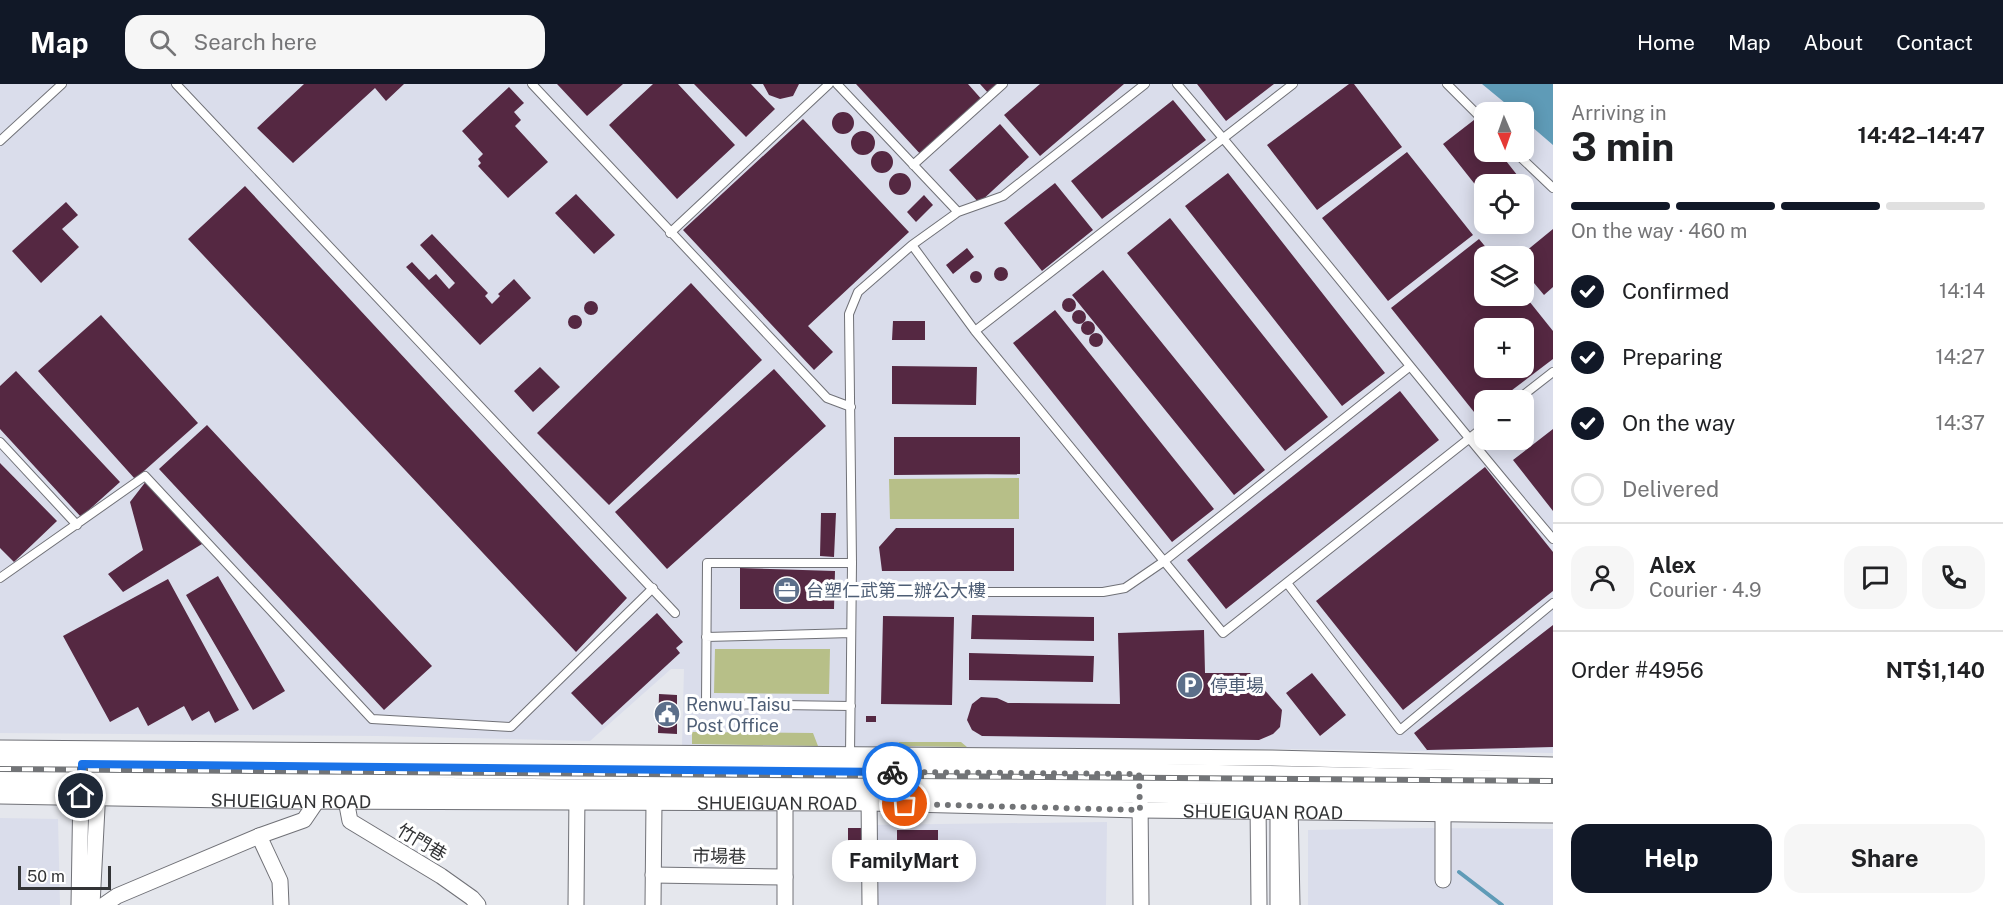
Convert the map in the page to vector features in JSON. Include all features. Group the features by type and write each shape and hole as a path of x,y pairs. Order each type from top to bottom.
{"street":[{"name":"SHUEIGUAN ROAD","path":"0,748 90,773"},
{"name":"SHUEIGUAN ROAD","path":"0,783 90,773 318,758 863,775 1274,792 1443,804 1553,815"},
{"name":"竹門巷","path":"318,758 331,796 350,821 441,876 472,898 478,905"},
{"name":"SHUEIGUAN ROAD","path":"0,763 331,796 577,795 863,775 1140,792 1274,792 1553,782"},
{"name":"SHUEIGUAN ROAD","path":"1274,792 1553,765"},
{"name":"SHUEIGUAN ROAD","path":"0,796 90,773"},
{"path":"79,905 90,773"},
{"path":"90,773 92,905"},
{"name":"SHUEIGUAN ROAD","path":"577,795 654,802 785,803 863,775"},
{"path":"863,775 870,905"},
{"path":"1140,792 1141,905"},
{"path":"1258,905 1274,792"},
{"path":"1274,792 1278,905"},
{"path":"1274,792 1292,905"},
{"path":"576,905 577,795"},
{"path":"104,905 117,896 259,836 304,820 331,796"},
{"name":"SHUEIGUAN ROAD","path":"1443,804 1553,799"},
{"path":"653,905 654,802"},
{"path":"785,803 785,905"},
{"path":"1443,804 1443,880"},
{"path":"259,836 280,881 281,905"},
{"name":"市場巷","path":"653,875 785,877"}],"lane":[{"path":"0,141 62,84"},
{"path":"176,84 675,613"},
{"path":"532,84 827,398 851,407"},
{"path":"670,233 829,84"},
{"path":"837,84 958,212"},
{"path":"913,165 1003,84"},
{"path":"863,775 851,706 849,314 858,292 912,245 958,212 1003,196 1145,84"},
{"path":"1177,84 1468,439 1553,539"},
{"path":"975,331 1293,84"},
{"path":"1447,84 1474,111"},
{"path":"1526,162 1553,188"},
{"path":"912,245 975,331 1223,633 1474,434"},
{"path":"852,592 1103,592 1125,588 1163,562 1409,367"},
{"path":"1530,390 1553,372"},
{"path":"0,442 77,525"},
{"path":"0,578 144,476 372,719 511,728 653,588"},
{"path":"851,706 706,704 706,637 707,563 852,563"},
{"path":"1287,583 1401,729 1553,603"},
{"path":"706,637 852,633"}],"shaded area":[{"path":"0,84 1553,84 1553,753 1282,749 682,746 684,669 671,669 590,741 378,736 0,733"},
{"path":"0,818 58,819 60,905 0,905"},
{"path":"1107,822 1106,905 865,905 865,825"},
{"path":"1553,829 1553,905 1308,905 1308,830"}],"green space":[{"path":"1019,478 1019,519 890,519 889,479"},
{"path":"715,649 830,649 829,694 714,693"},
{"path":"692,732 813,733 818,746 692,744"},
{"path":"899,742 961,742 967,747 899,746"}],"water":[{"path":"1482,84 1553,84 1553,145 1534,129 1534,102 1504,102"}],"building":[{"path":"304,84 404,84 386,101 375,88 293,163 257,128"},
{"path":"557,84 623,84 587,116"},
{"path":"653,84 678,84 735,145 677,199 609,125"},
{"path":"694,84 751,84 775,109 746,137"},
{"path":"763,84 799,84 793,96 780,99 769,95"},
{"path":"856,84 968,84 984,102 923,157"},
{"path":"980,84 1000,84 989,94"},
{"path":"1040,84 1124,84 1040,156 1004,115"},
{"path":"1197,84 1274,84 1226,121"},
{"path":"1349,84 1354,84 1402,147 1317,210 1267,145"},
{"path":"509,87 524,103 514,112 521,120 515,126 548,162 508,198 478,166 481,163 478,159 483,154 462,131"},
{"path":"1173,100 1206,140 1102,219 1071,181"},
{"path":"839,112 847,112 854,119 854,127 847,134 839,134 832,127 832,119"},
{"path":"803,119 909,232 808,326 833,352 814,370 683,230"},
{"path":"1474,120 1474,162 1507,162 1516,174 1474,174 1474,183 1443,144"},
{"path":"1000,124 1029,157 979,203 949,170"},
{"path":"863,131 871,135 875,143 871,151 863,155 855,151 851,143 855,135"},
{"path":"878,151 886,151 893,158 893,166 886,173 878,173 871,166 871,158"},
{"path":"1407,152 1473,235 1388,301 1322,218"},
{"path":"896,173 904,173 911,180 911,188 904,195 896,195 889,188 889,180"},
{"path":"1228,173 1385,373 1342,406 1185,206"},
{"path":"1055,183 1093,230 1042,271 1004,223"},
{"path":"245,186 627,598 576,652 188,239"},
{"path":"576,194 615,235 594,254 555,213"},
{"path":"924,195 933,205 916,222 907,212"},
{"path":"66,202 78,215 62,229 79,247 41,283 12,251"},
{"path":"1170,218 1328,417 1285,451 1127,253"},
{"path":"1553,229 1553,287 1544,295 1534,283 1532,246"},
{"path":"432,234 488,293 485,296 492,304 500,296 498,294 514,279 531,298 480,345 406,267 412,262 429,280 436,274 449,289 455,283 420,245"},
{"path":"1479,239 1485,246 1474,246 1474,306 1533,306 1553,331 1553,359 1534,373 1534,318 1474,318 1474,378 1528,378 1512,390 1474,390 1474,412 1391,308"},
{"path":"967,248 974,257 953,274 946,265"},
{"path":"1001,267 1006,269 1008,274 1006,279 1001,281 996,279 994,274 996,269"},
{"path":"1103,270 1265,470 1234,495 1072,295"},
{"path":"978,271 981,272 981,282 974,283 971,282 970,275 971,272"},
{"path":"691,283 762,360 609,505 537,433"},
{"path":"1069,298 1074,300 1076,305 1074,310 1069,312 1064,310 1062,305 1064,300"},
{"path":"591,301 596,303 598,308 596,313 591,315 586,313 584,308 586,303"},
{"path":"1055,310 1214,509 1172,542 1013,343"},
{"path":"1079,310 1084,312 1086,317 1084,322 1079,324 1074,322 1072,317 1074,312"},
{"path":"101,315 198,423 135,479 38,371"},
{"path":"575,315 580,317 582,322 580,327 575,329 570,327 568,322 570,317"},
{"path":"893,321 925,321 925,340 892,340"},
{"path":"1088,321 1093,323 1095,328 1093,333 1088,335 1083,333 1081,328 1083,323"},
{"path":"1096,333 1101,335 1103,340 1101,345 1096,347 1091,345 1089,340 1091,335"},
{"path":"892,366 977,367 976,405 892,404"},
{"path":"540,367 560,387 533,412 514,391"},
{"path":"774,369 826,426 667,569 615,512"},
{"path":"16,371 120,482 81,517 0,429 0,386"},
{"path":"1400,391 1439,440 1226,609 1187,560"},
{"path":"207,425 432,666 384,710 159,469"},
{"path":"1553,429 1553,511 1513,460 1526,450 1534,450 1534,444"},
{"path":"894,437 1020,437 1020,474 894,475"},
{"path":"0,463 57,521 14,562 0,548"},
{"path":"1485,467 1553,552 1553,591 1403,710 1316,601"},
{"path":"147,480 207,541 123,592 108,574 143,550 130,502"},
{"path":"821,513 836,513 834,557 820,556"},
{"path":"896,528 1014,528 1014,571 882,571 879,547"},
{"name":"台塑仁武第二辦公大樓","path":"740,568 835,571 834,609 740,609"},
{"path":"218,576 285,691 253,710 186,595"},
{"path":"168,579 239,710 215,723 209,711 192,721 184,706 148,726 138,707 110,722 63,636"},
{"path":"657,613 683,642 676,648 680,653 602,725 571,693"},
{"path":"972,615 1094,617 1094,641 971,639"},
{"path":"883,616 954,617 952,705 881,704"},
{"path":"1553,625 1553,747 1427,750 1414,733"},
{"name":"停車場","path":"1204,630 1205,673 1250,673 1282,710 1280,727 1273,734 1259,740 982,736 972,730 967,720 972,704 981,697 997,698 1008,703 1120,704 1118,633"},
{"path":"969,653 1094,656 1093,682 969,680"},
{"path":"1312,673 1346,715 1320,736 1286,693"},
{"name":"Renwu Taisu Post Office","path":"659,694 677,695 677,734 658,733"},
{"path":"866,716 876,716 876,722 866,722"},
{"path":"848,828 869,828 869,852 848,852"},
{"path":"897,830 938,830 938,847 897,847"}],"waterway":[{"path":"1459,872 1502,905"}],"railway":[{"path":"0,769 1553,781"}],"way so far":[{"path":"892,772 1139,774 1141,792 1140,810 905,804"}],"place":[{"name":"台塑仁武第二辦公大樓","path":"787,590"},
{"name":"停車場","path":"1190,685"},
{"name":"Renwu Taisu Post Office","path":"667,714"},
{"name":"FamilyMart","path":"905,804"}],"route":[{"path":"81,796 82,764 892,772"}]}
